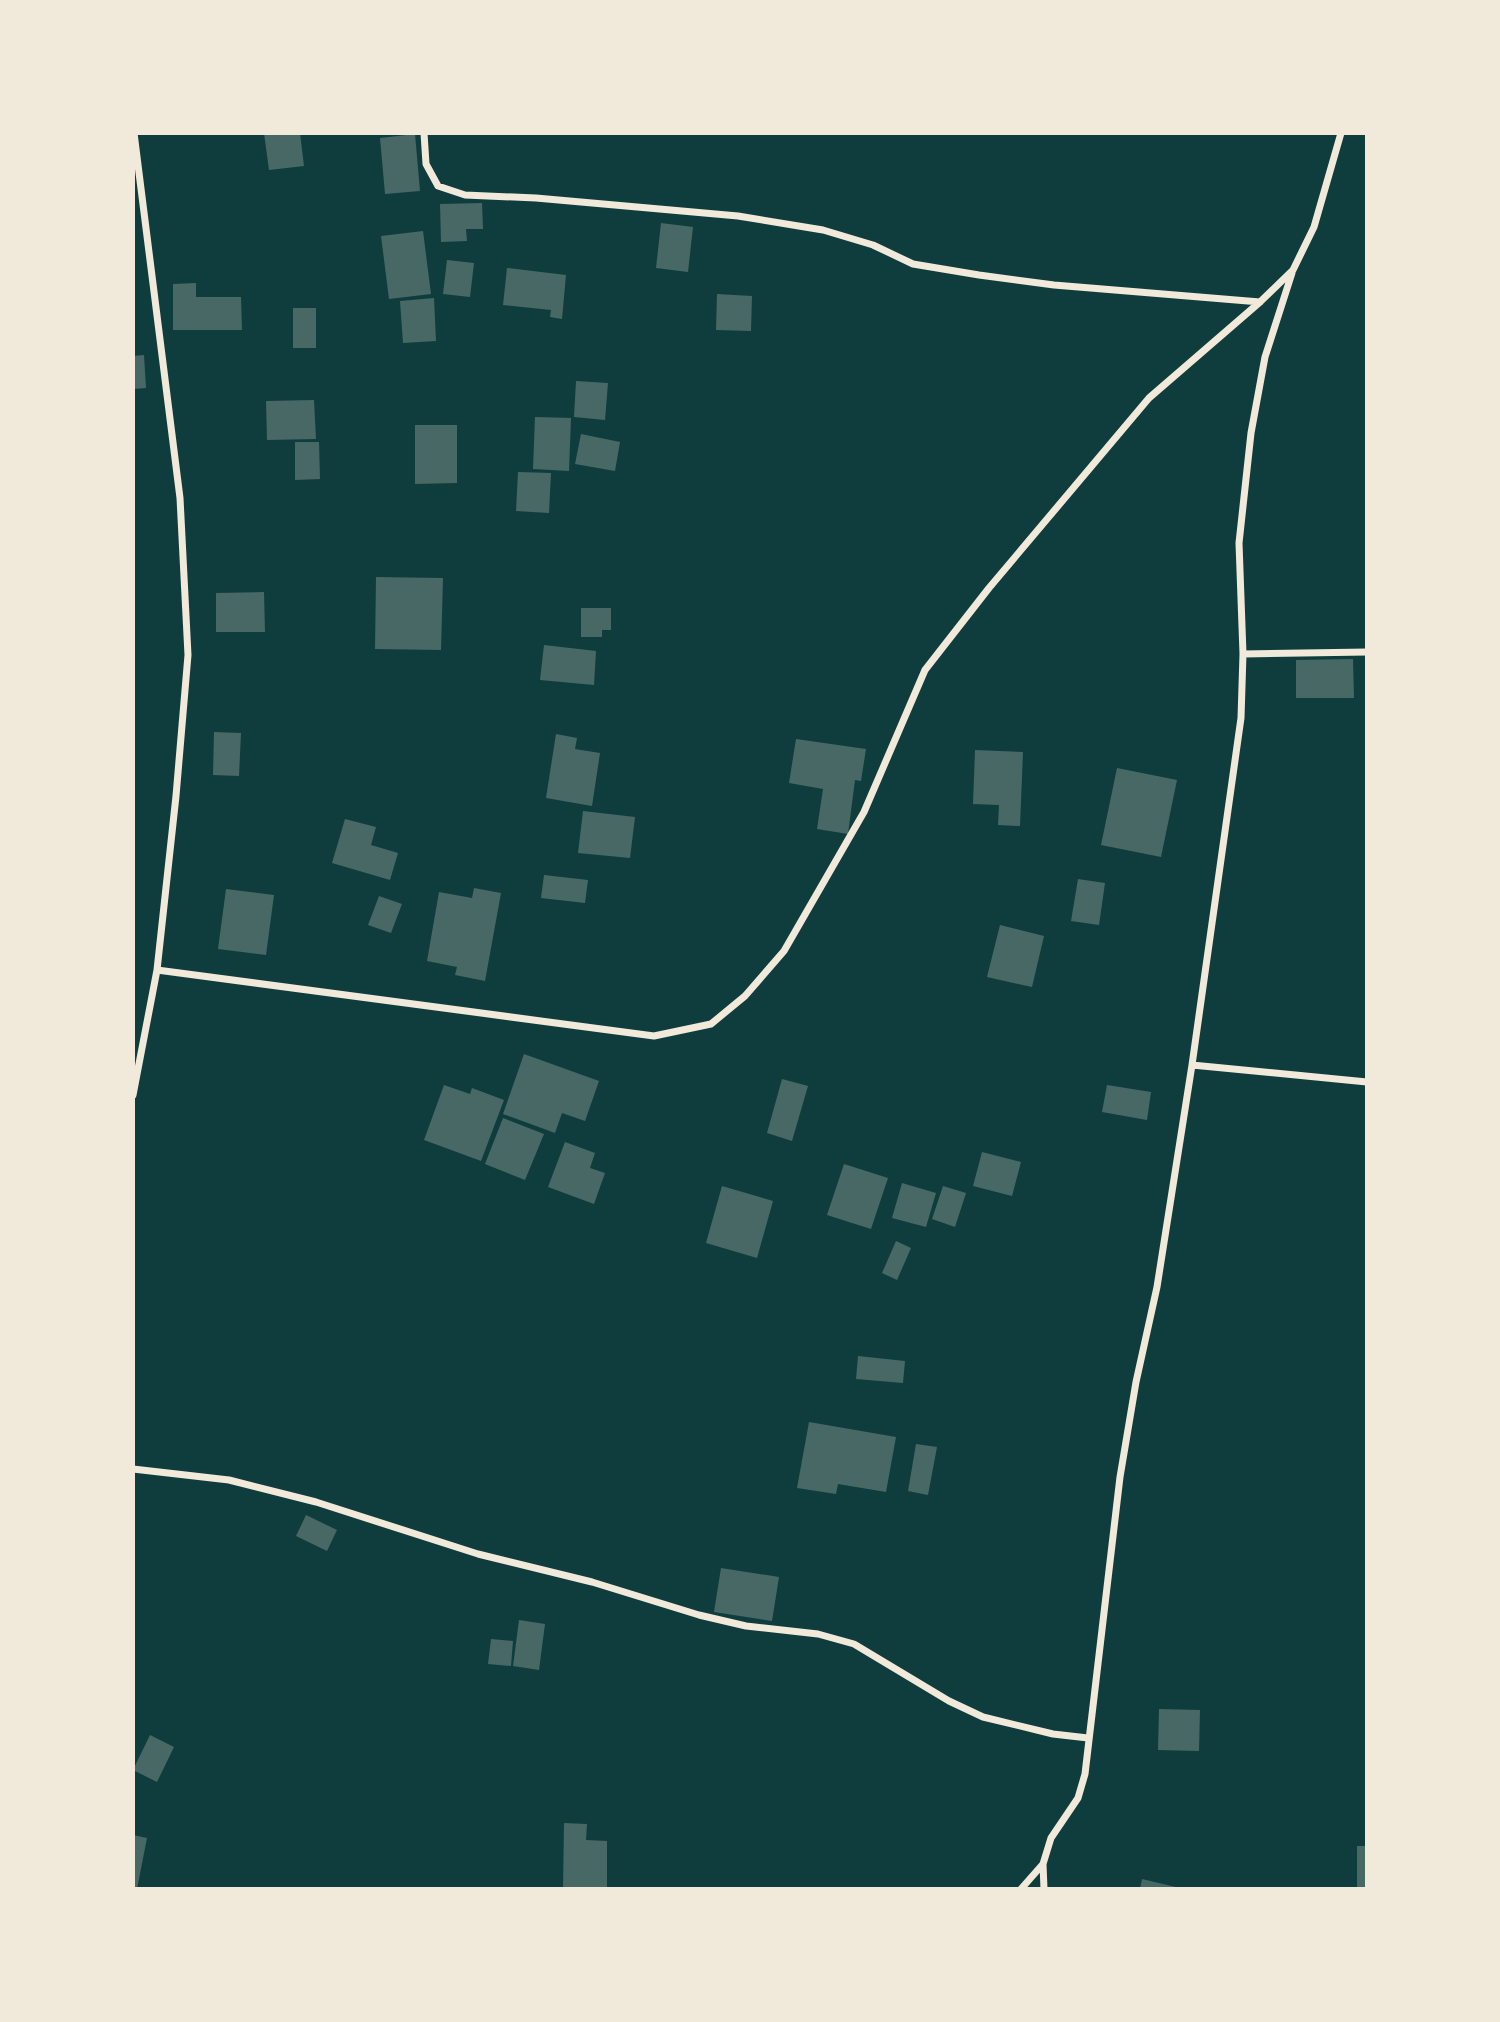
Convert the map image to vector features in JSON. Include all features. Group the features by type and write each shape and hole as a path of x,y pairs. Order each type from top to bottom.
{"street":[{"path":"133,1094 157,970 188,655 180,498 134,133"},
{"path":"424,133 426,164 438,186 465,195 536,198 738,216 823,230 873,245 913,264 979,275 1054,285 1260,302"},
{"path":"1044,1889 1043,1864 1051,1838 1078,1798 1085,1774 1120,1477 1136,1382 1157,1287 1192,1065 1241,718 1243,654 1239,543 1251,433 1265,357 1293,270 1314,227 1341,133"},
{"path":"157,970 654,1036 711,1024 744,996 784,951 864,812 925,670 989,588 1149,398 1293,270"},
{"path":"1243,654 1367,652"},
{"path":"1192,1065 1367,1082"},
{"path":"133,1469 229,1480 316,1502 478,1553 592,1582 699,1615 746,1626 818,1634 854,1644 949,1701 983,1717 1053,1734 1088,1738"},
{"path":"1021,1889 1043,1864"}],"building":[{"path":"264,133 300,133 304,166 269,170"},
{"path":"415,134 420,191 385,194 380,138"},
{"path":"482,203 483,229 466,229 467,241 441,242 440,204"},
{"path":"661,223 693,227 688,272 656,268"},
{"path":"423,231 431,294 389,299 381,236"},
{"path":"447,260 474,263 470,297 443,294"},
{"path":"507,268 566,275 562,319 550,317 551,310 503,305"},
{"path":"196,283 196,297 241,297 242,330 173,330 173,284"},
{"path":"717,294 752,296 751,331 716,330"},
{"path":"434,298 436,341 403,343 400,301"},
{"path":"293,308 316,308 316,348 293,348"},
{"path":"144,355 146,388 133,389 133,356"},
{"path":"576,381 608,383 605,420 574,417"},
{"path":"314,400 316,439 267,440 266,401"},
{"path":"535,417 571,418 569,471 533,469"},
{"path":"415,425 457,425 457,483 415,484"},
{"path":"581,434 620,442 615,471 575,464"},
{"path":"295,442 319,442 320,479 295,480"},
{"path":"518,472 551,473 549,513 516,511"},
{"path":"376,577 443,578 441,650 375,649"},
{"path":"264,592 265,632 216,632 216,593"},
{"path":"581,608 611,608 611,630 602,630 602,637 581,637"},
{"path":"544,645 596,651 594,685 540,680"},
{"path":"1353,659 1354,698 1296,698 1296,660"},
{"path":"214,732 241,733 239,776 213,775"},
{"path":"556,734 577,738 575,749 600,753 592,806 546,798"},
{"path":"796,739 866,749 861,781 855,780 848,834 817,829 823,789 789,783"},
{"path":"975,750 1023,752 1020,826 998,825 999,805 973,804"},
{"path":"1117,768 1177,780 1161,857 1101,845"},
{"path":"583,811 635,817 630,858 578,853"},
{"path":"345,819 376,827 371,845 398,853 390,880 332,863"},
{"path":"544,875 588,880 585,903 541,898"},
{"path":"1078,879 1105,883 1099,925 1071,921"},
{"path":"474,888 501,893 485,981 455,975 457,967 427,961 439,892 472,898"},
{"path":"226,889 274,895 266,955 218,949"},
{"path":"379,896 402,904 391,933 368,925"},
{"path":"1000,925 1044,936 1032,987 987,977"},
{"path":"524,1054 599,1081 585,1121 562,1113 555,1133 503,1114"},
{"path":"782,1079 808,1086 792,1141 767,1133"},
{"path":"444,1085 470,1094 472,1088 504,1100 481,1161 424,1140"},
{"path":"1107,1085 1151,1092 1147,1120 1102,1112"},
{"path":"503,1118 544,1134 525,1180 485,1164"},
{"path":"565,1142 595,1153 590,1168 605,1173 594,1204 548,1187"},
{"path":"982,1152 1021,1162 1012,1196 973,1186"},
{"path":"844,1164 888,1178 871,1229 827,1215"},
{"path":"902,1183 936,1193 926,1227 892,1218"},
{"path":"722,1186 773,1201 757,1258 706,1243"},
{"path":"943,1186 966,1193 955,1227 932,1219"},
{"path":"896,1241 911,1248 897,1280 882,1273"},
{"path":"858,1356 905,1361 903,1383 856,1379"},
{"path":"809,1422 896,1437 886,1492 838,1484 836,1494 797,1488"},
{"path":"916,1444 937,1447 928,1495 908,1491"},
{"path":"306,1515 337,1530 327,1551 296,1536"},
{"path":"721,1568 779,1577 772,1621 714,1612"},
{"path":"519,1620 545,1624 539,1670 513,1666"},
{"path":"491,1639 513,1641 511,1666 488,1664"},
{"path":"1159,1709 1200,1710 1199,1751 1158,1750"},
{"path":"150,1735 174,1747 157,1782 133,1770"},
{"path":"564,1823 587,1824 586,1840 607,1841 607,1889 563,1889"},
{"path":"133,1835 147,1838 137,1889 133,1889"},
{"path":"1357,1846 1367,1846 1367,1889 1357,1889"},
{"path":"1142,1879 1180,1888 1180,1889 1140,1889"}]}
